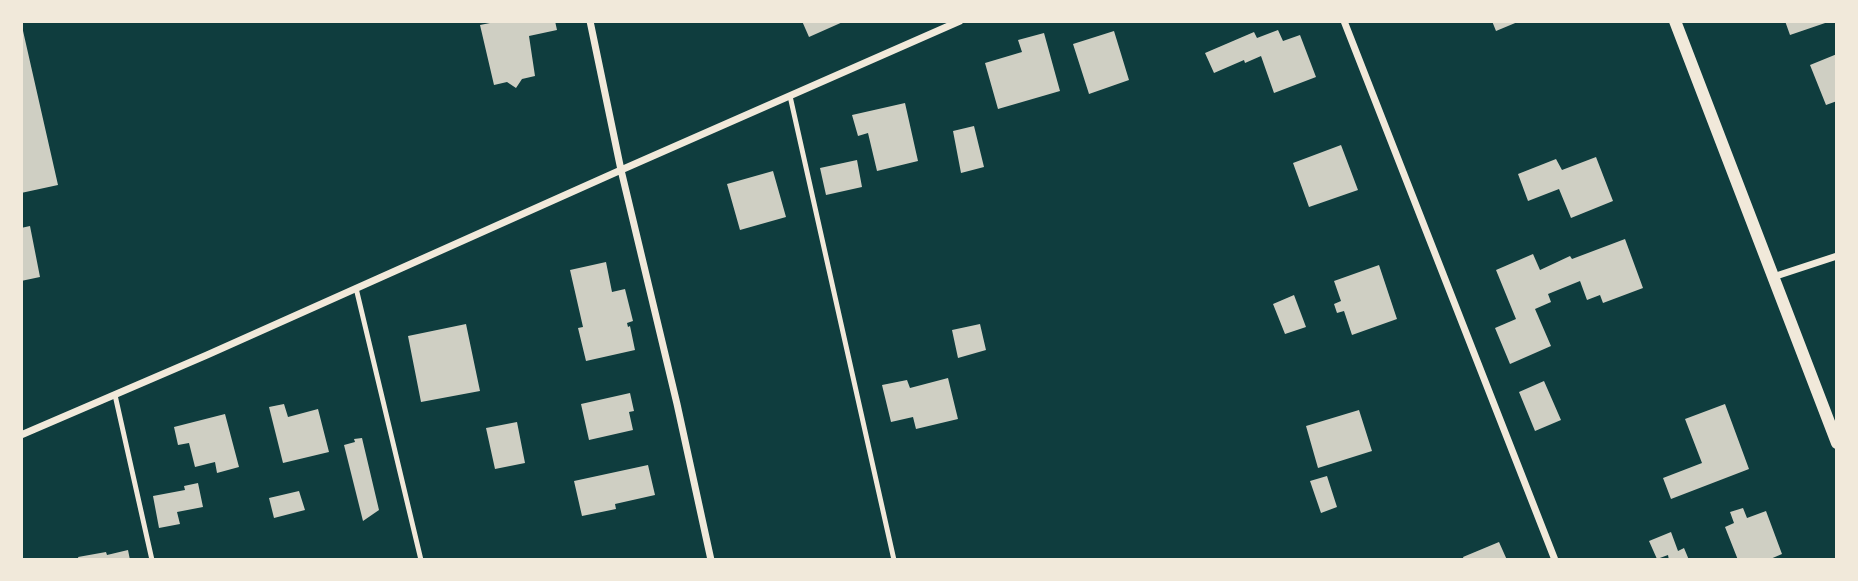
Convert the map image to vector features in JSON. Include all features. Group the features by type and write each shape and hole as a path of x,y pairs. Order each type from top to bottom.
{"street":[{"path":"590,21 621,170 711,560"},
{"path":"21,435 960,21"},
{"path":"1344,21 1555,560"},
{"path":"1675,21 1837,443"},
{"path":"1773,277 1837,256"}],"lane":[{"path":"790,96 894,560"},
{"path":"356,288 421,560"},
{"path":"115,395 152,560"}],"building":[{"path":"500,21 555,21 557,30 529,36 535,76 522,79 516,88 507,82 494,85 480,25"},
{"path":"802,21 845,21 809,37"},
{"path":"1492,21 1520,21 1496,31"},
{"path":"1785,21 1831,21 1790,35"},
{"path":"21,22 58,185 21,193"},
{"path":"1278,30 1283,41 1300,35 1316,77 1274,93 1261,56 1214,73 1205,53 1254,32 1257,38"},
{"path":"1114,31 1129,80 1089,94 1073,44"},
{"path":"1044,33 1060,91 998,109 985,63 1022,52 1018,40"},
{"path":"1837,54 1837,101 1826,105 1810,65"},
{"path":"905,103 918,161 877,171 868,133 858,136 852,115"},
{"path":"974,126 984,167 961,173 953,131"},
{"path":"1341,145 1358,190 1309,207 1293,163"},
{"path":"1596,157 1613,201 1571,218 1559,189 1528,201 1518,174 1556,159 1562,170"},
{"path":"857,160 862,187 826,195 820,168"},
{"path":"773,171 786,217 740,230 727,184"},
{"path":"30,226 40,277 21,281 21,228"},
{"path":"1625,239 1643,288 1603,303 1600,295 1587,300 1580,281 1548,294 1551,302 1535,309 1551,346 1510,364 1495,328 1516,319 1496,270 1533,254 1540,270 1570,256 1572,259"},
{"path":"606,262 612,292 625,289 633,321 627,323 635,350 586,361 578,328 583,327 570,270"},
{"path":"1379,265 1397,319 1352,335 1344,311 1337,313 1334,304 1341,301 1334,281"},
{"path":"1294,295 1306,327 1285,334 1273,304"},
{"path":"466,324 480,391 421,402 408,336"},
{"path":"980,324 986,350 958,358 952,330"},
{"path":"948,378 958,419 916,429 913,417 891,422 882,385 907,380 910,388"},
{"path":"1544,381 1561,420 1535,431 1519,392"},
{"path":"630,393 634,411 629,412 633,430 589,440 581,404"},
{"path":"284,404 288,417 318,409 329,452 283,463 269,407"},
{"path":"1725,404 1749,469 1671,499 1663,478 1702,463 1685,419"},
{"path":"1359,410 1372,451 1318,468 1306,426"},
{"path":"225,414 239,467 217,473 215,462 195,467 189,443 178,445 174,427"},
{"path":"517,422 525,463 495,469 486,428"},
{"path":"362,438 379,510 363,521 344,445"},
{"path":"648,465 655,495 615,504 616,509 582,516 574,481"},
{"path":"1327,476 1337,507 1321,513 1310,481"},
{"path":"198,483 203,507 177,512 180,524 159,528 153,496 185,490 184,486"},
{"path":"299,491 305,510 274,518 269,498"},
{"path":"1743,508 1747,518 1766,511 1782,554 1768,560 1738,560 1725,527 1734,523 1730,512"},
{"path":"1671,532 1678,551 1684,548 1689,560 1669,560 1668,555 1657,559 1649,541"},
{"path":"1499,542 1507,560 1464,560 1463,557"},
{"path":"128,550 130,560 79,560 78,557 106,552 107,555"}]}
